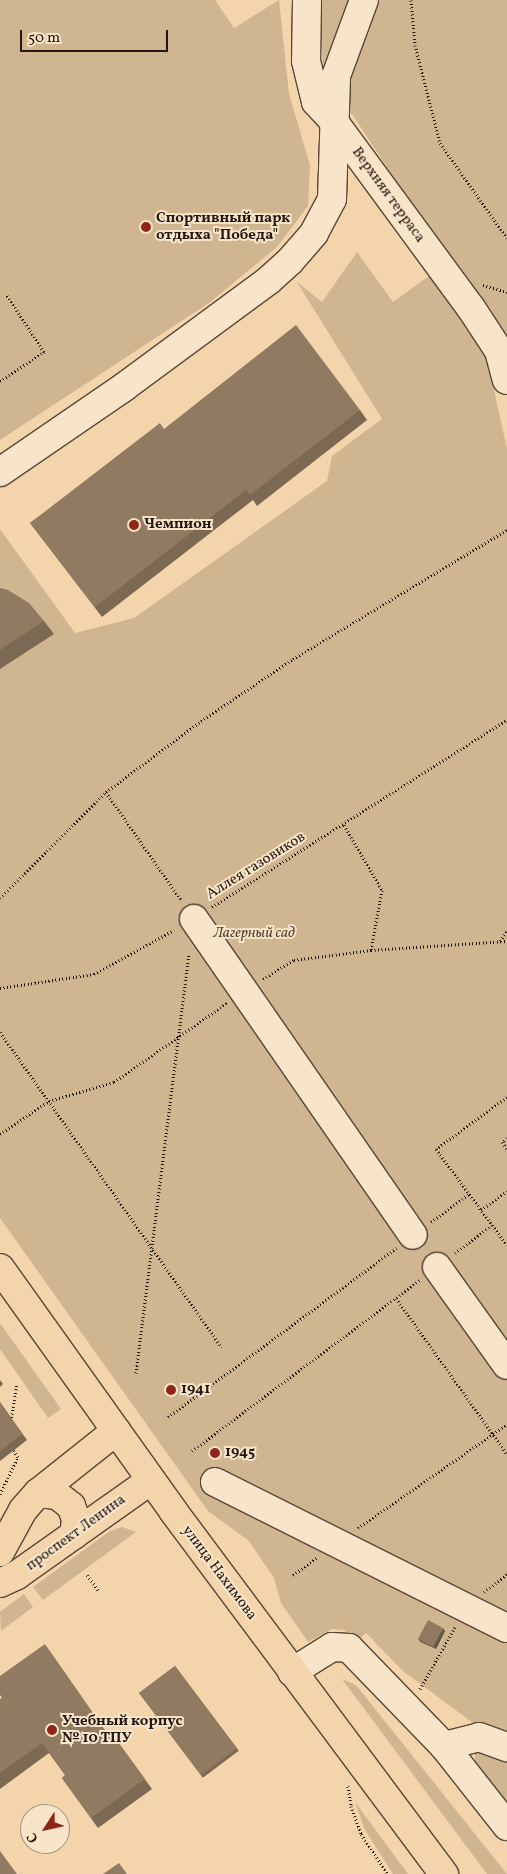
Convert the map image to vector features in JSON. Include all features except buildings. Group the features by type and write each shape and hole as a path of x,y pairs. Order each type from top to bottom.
{"main road":[{"name":"улица Нахимова","path":"0,1268 151,1480 444,1874"},
{"path":"0,1552 23,1510 38,1493 116,1431"},
{"name":"проспект Ленина","path":"0,1583 17,1576 151,1480"},
{"path":"38,1493 56,1494 71,1506 76,1519 74,1535"}],"street":[{"name":"Верхняя терраса","path":"308,0 306,61 316,102 332,118 471,308 498,351 507,380"},
{"path":"0,472 124,387 290,261 314,233 332,199 332,118 336,76 364,0"},
{"path":"194,918 414,1236"},
{"path":"437,1267 507,1365"},
{"path":"215,1482 507,1628"},
{"path":"292,1672 332,1647 349,1648 410,1707 444,1746 507,1826"},
{"path":"444,1746 479,1737 507,1747"}],"path":[{"path":"411,0 415,46 440,143 507,238"},
{"path":"0,381 44,352 6,294"},
{"path":"0,898 106,792 292,658 507,530"},
{"name":"Аллея газовиков","path":"0,988 94,974 113,966 194,918 507,720"},
{"path":"106,792 194,918 136,1373"},
{"path":"344,824 382,890 371,950"},
{"path":"500,941 507,931"},
{"path":"0,1032 221,1347"},
{"path":"507,1097 436,1149 507,1245"},
{"path":"507,1138 502,1142 507,1149"},
{"path":"481,1210 507,1191"},
{"path":"168,1417 469,1194"},
{"path":"192,1452 492,1225"},
{"path":"396,1298 507,1454"},
{"path":"5,1424 10,1423 17,1385"},
{"path":"355,1530 507,1424"},
{"path":"0,1494 18,1457 8,1442"},
{"path":"293,1575 320,1555"},
{"path":"87,1576 99,1591"},
{"path":"410,1707 465,1608"},
{"path":"348,1786 351,1806 361,1834 388,1874"}],"green space":[{"name":"Спортивный парк отдыха \"Победа\"","path":"0,0 215,0 234,28 279,0 289,94 310,165 308,206 277,247 209,303 0,440"},
{"path":"321,0 507,0 507,342 490,308 452,267 354,117 323,82"},
{"name":"Лагерный сад","path":"357,252 393,302 429,276 486,354 507,449 507,1803 475,1761 473,1723 403,1671 366,1633 357,1641 344,1630 332,1629 308,1642 281,1603 274,1578 249,1541 208,1511 0,1218 0,529 75,633 134,618 327,481 332,456 382,419 297,282 322,302"},
{"path":"0,1323 61,1409 48,1418 0,1349"},
{"path":"122,1527 136,1532 43,1600 33,1587 110,1531"},
{"path":"24,1594 33,1607 1,1631 0,1612"},
{"path":"342,1679 356,1685 507,1874 487,1874"},
{"path":"355,1802 408,1874 393,1874 365,1830"}],"place":[{"name":"Спортивный парк отдыха \"Победа\"","path":"146,227"},
{"name":"Чемпион","path":"134,525"},
{"name":"1941","path":"171,1390"},
{"name":"1945","path":"215,1453"},
{"name":"Учебный корпус № 10 ТПУ","path":"52,1730"}]}
